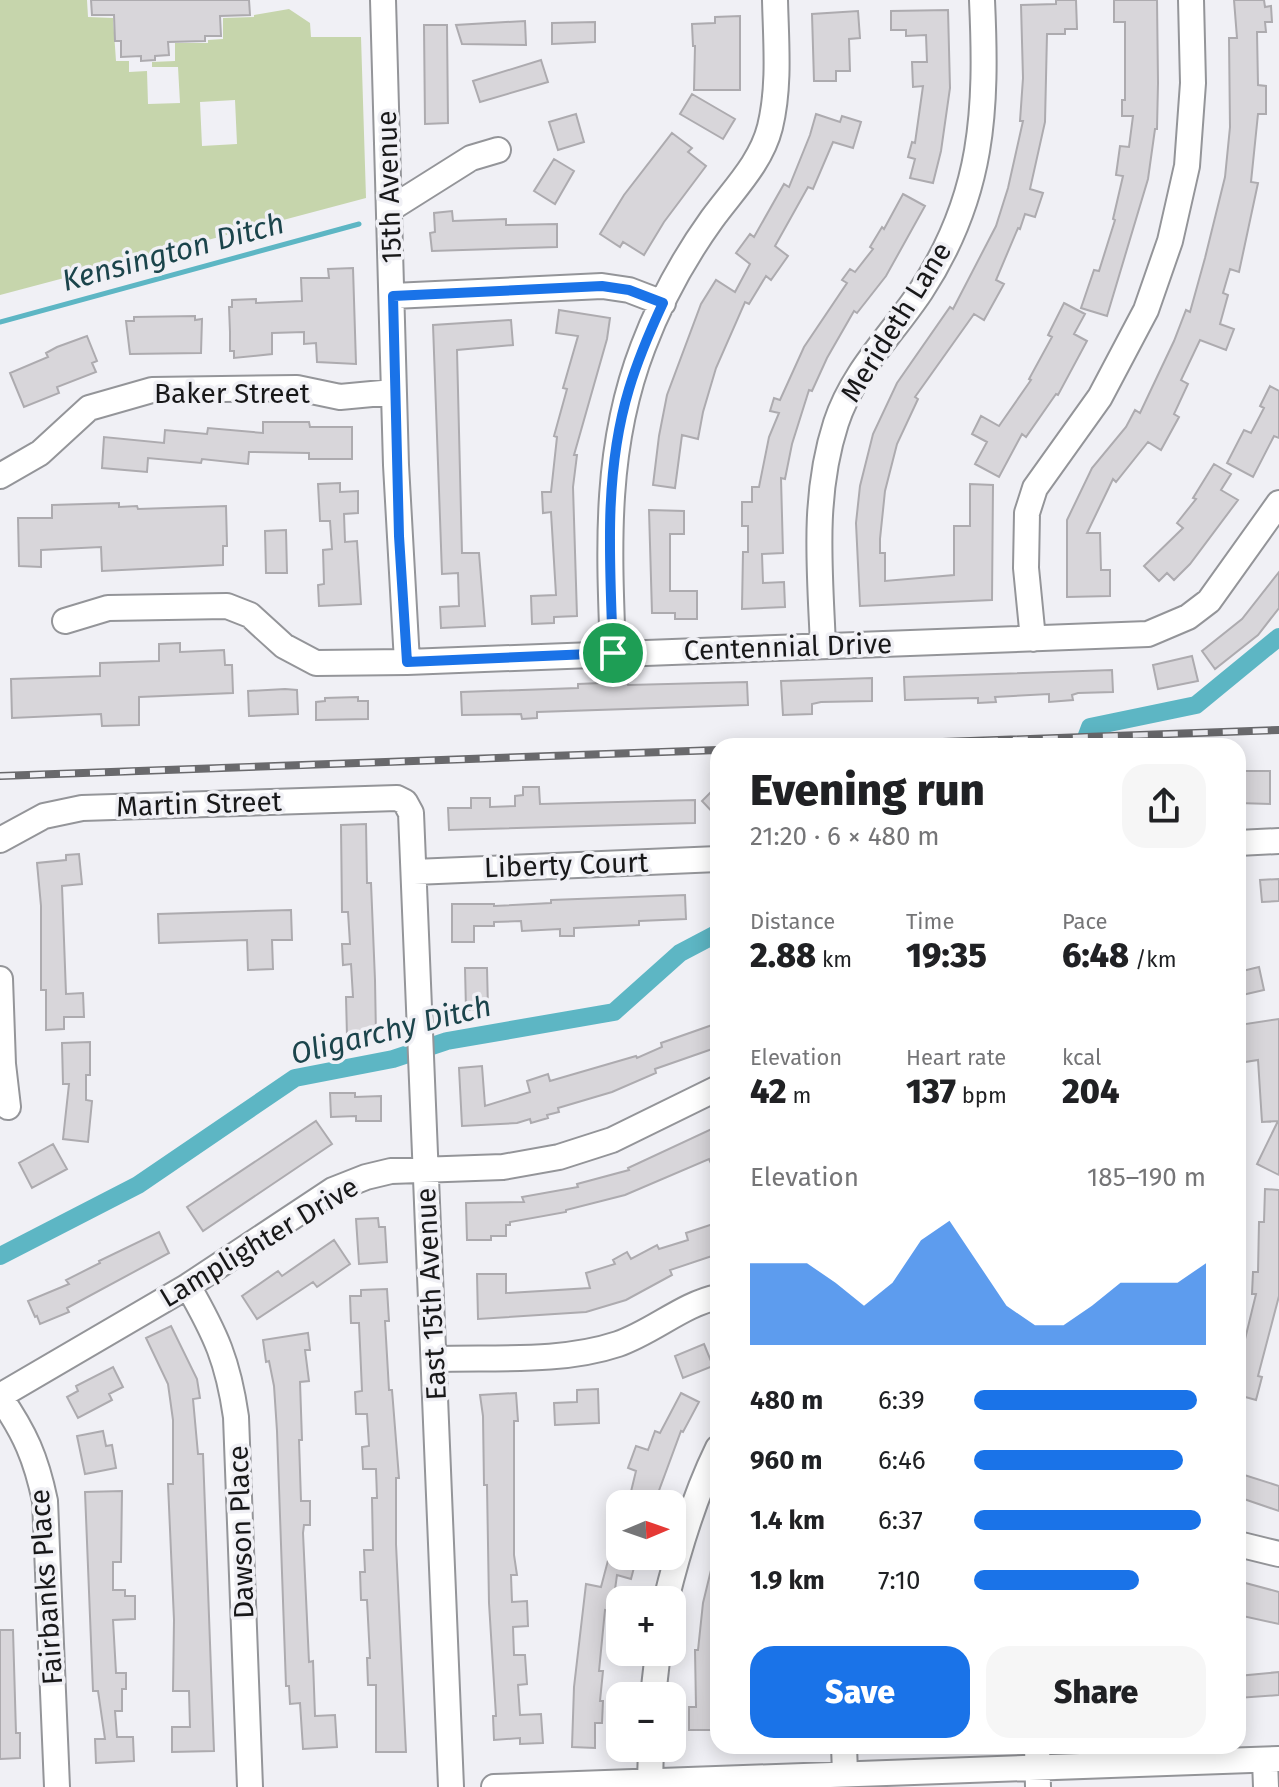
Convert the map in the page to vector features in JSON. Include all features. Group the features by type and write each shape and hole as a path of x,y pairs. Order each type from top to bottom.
{"street":[{"name":"15th Avenue","path":"383,0 393,296 393,392 407,662"},
{"path":"613,653 609,532 615,453 628,391 643,346 689,252 756,160 769,129 775,96 775,0"},
{"name":"Merideth Lane","path":"823,646 818,516 823,467 837,420 857,376 921,292 950,239 970,187 981,133 985,78 982,0"},
{"path":"1033,639 1026,568 1027,513 1035,488 1100,397 1146,310 1170,241 1187,166 1193,83 1191,0"},
{"path":"390,209 471,158 498,150"},
{"path":"393,296 602,286 629,290 663,303"},
{"name":"Baker Street","path":"0,476 40,453 89,408 152,390 297,388 340,397 393,392"},
{"name":"Centennial Drive","path":"65,621 108,608 227,606 250,615 284,646 316,663 1148,634 1188,617 1209,601 1279,503"},
{"name":"Martin Street","path":"0,840 44,816 82,808 397,798 405,802"},
{"name":"East 15th Avenue","path":"405,802 411,813 414,872 451,1787"},
{"path":"1246,843 1279,841"},
{"name":"Liberty Court","path":"414,872 710,859"},
{"path":"0,979 8,1107"},
{"name":"Lamplighter Drive","path":"0,1397 188,1286 333,1190 391,1171 503,1167 559,1157 625,1134 710,1092"},
{"name":"Dawson Place","path":"188,1286 216,1336 230,1376 236,1417 250,1787"},
{"path":"434,1359 571,1355 642,1335 710,1298"},
{"name":"Fairbanks Place","path":"0,1397 23,1431 37,1465 45,1501 57,1787"},
{"path":"669,1586 678,1548 710,1464"},
{"path":"1246,1546 1279,1554"},
{"path":"844,1754 845,1773"},
{"path":"494,1787 1272,1760 1266,1787"},
{"path":"650,1781 651,1762"}],"green space":[{"path":"0,0 87,0 88,17 113,18 116,61 129,61 129,72 147,71 148,104 180,103 178,67 152,67 152,62 175,61 175,43 208,43 208,40 223,39 223,18 254,17 289,9 310,23 311,37 361,37 366,198 0,295","holes":["235,100 237,144 202,146 200,102"]}],"building":[{"path":"91,0 249,0 250,15 220,16 221,36 205,36 205,41 168,42 169,55 141,61 141,56 121,57 121,41 115,41 114,15 92,15"},
{"path":"1056,0 1076,0 1077,29 1065,29 1065,34 1047,34 1045,122 1030,189 1043,193 1035,217 1025,214 1018,228 996,280 1004,284 984,320 974,314 915,397 918,399 897,444 885,491 880,553 885,553 885,581 954,575 954,526 970,526 970,484 993,485 992,600 860,606 856,523 860,486 873,434 897,383 950,307 953,309 996,226 1023,121 1020,121 1023,78 1021,5 1056,4"},
{"path":"1114,0 1157,0 1157,129 1148,179 1107,316 1081,308 1094,270 1099,271 1115,220 1123,176 1116,175 1120,146 1129,147 1133,116 1122,116 1122,100 1125,100 1125,22 1114,22"},
{"path":"1234,0 1264,0 1265,7 1271,6 1272,22 1265,22 1266,32 1257,32 1258,85 1266,86 1266,114 1258,114 1251,182 1258,183 1239,272 1230,269 1223,293 1228,295 1220,324 1234,329 1226,350 1200,340 1181,380 1188,384 1174,414 1179,417 1161,450 1148,442 1116,482 1113,479 1087,533 1100,533 1101,570 1110,570 1110,596 1067,597 1067,520 1092,468 1126,427 1135,410 1140,413 1186,310 1190,312 1225,177 1230,127 1229,38 1237,38"},
{"path":"948,10 950,88 933,183 910,178 915,159 908,157 912,142 915,143 923,86 913,87 912,62 927,62 926,35 906,36 906,30 891,30 891,11"},
{"path":"858,11 860,38 849,39 850,71 836,71 836,81 814,81 812,14"},
{"path":"740,16 740,90 694,90 692,24 715,23 715,17"},
{"path":"525,21 526,45 462,44 456,25"},
{"path":"595,22 595,42 552,44 552,23"},
{"path":"424,25 447,25 448,123 425,124"},
{"path":"541,60 548,82 480,102 473,81"},
{"path":"692,94 735,119 723,139 680,114"},
{"path":"576,114 584,142 558,150 549,122"},
{"path":"816,114 840,122 842,116 861,122 853,148 833,142 813,189 808,187 775,246 788,256 771,280 766,276 749,304 745,302 716,368 698,439 682,435 675,488 653,485 667,395 701,304 716,280 735,292 750,264 736,253 750,234 754,237 784,184 789,187"},
{"path":"672,133 692,148 688,152 706,166 664,222 644,255 623,242 620,247 600,234 624,195"},
{"path":"554,159 574,171 555,204 534,191"},
{"path":"903,194 925,206 886,276 857,313 854,311 812,391 809,390 785,479 781,478 783,553 762,554 763,583 784,582 785,607 742,609 743,552 748,552 748,526 742,526 742,502 752,502 752,487 759,487 769,437 779,413 770,411 774,398 780,400 804,347 847,283 842,280 850,269 855,272 873,249 870,247"},
{"path":"452,211 453,221 506,219 506,225 557,224 557,247 432,251 430,233 435,232 434,213"},
{"path":"353,268 356,364 317,362 316,343 304,344 304,332 272,333 272,354 234,358 234,351 230,351 229,307 232,307 232,300 256,299 256,303 302,301 301,278 329,278 328,269"},
{"path":"1064,303 1085,314 1074,334 1087,341 1058,395 1026,437 1022,434 999,477 975,464 987,442 972,434 981,416 999,426 1031,380"},
{"path":"559,310 610,318 607,339 574,455 577,455 573,487 577,616 554,617 554,623 532,624 531,596 556,595 551,512 543,513 542,492 551,492 557,437 554,436 567,389 563,388 578,336 556,333"},
{"path":"195,316 195,320 202,319 201,353 130,354 126,321 134,321 134,317"},
{"path":"511,320 513,345 457,350 462,553 479,553 485,626 441,628 440,607 459,606 458,573 442,574 433,325"},
{"path":"87,336 97,361 92,363 96,372 57,387 59,393 24,407 10,373 48,357 46,353 57,347"},
{"path":"1270,386 1279,391 1279,438 1274,436 1253,477 1227,463 1244,430 1251,433 1264,408 1260,406"},
{"path":"263,422 309,422 310,427 352,427 352,459 309,459 309,453 249,452 248,464 148,458 147,472 102,468 104,437 164,443 165,430 207,434 208,428 263,433"},
{"path":"1214,464 1231,474 1221,490 1238,500 1190,564 1174,580 1167,573 1159,581 1144,566 1183,528 1177,523 1196,499 1193,498"},
{"path":"340,483 340,492 358,491 358,513 344,514 345,542 357,541 361,604 319,606 318,585 324,584 323,550 332,549 330,521 320,521 318,484"},
{"path":"119,503 119,507 137,506 138,509 226,506 227,546 223,546 223,565 102,571 101,547 41,550 41,567 19,566 18,518 52,518 52,505"},
{"path":"649,510 684,511 684,534 670,534 670,591 697,591 697,619 675,619 675,613 652,613"},
{"path":"286,530 287,573 266,573 265,531"},
{"path":"1279,572 1279,608 1258,635 1215,669 1202,651 1242,619"},
{"path":"180,643 180,652 224,650 225,665 232,665 233,693 139,697 139,725 102,726 101,714 12,718 11,679 100,676 100,663 159,661 159,644"},
{"path":"1192,656 1198,681 1158,689 1153,665"},
{"path":"1112,670 1113,692 1078,693 1072,695 1073,700 1049,702 1049,694 995,697 996,702 978,703 978,698 905,700 904,677"},
{"path":"872,678 872,701 821,702 812,704 812,714 783,715 781,681"},
{"path":"627,682 628,685 747,682 748,705 537,712 537,718 522,719 521,714 462,715 461,692 578,688 578,684"},
{"path":"297,690 298,714 249,716 248,691"},
{"path":"358,697 358,701 368,701 368,719 316,720 316,702 325,701 325,698"},
{"path":"1246,771 1270,771 1270,804 1246,803"},
{"path":"523,787 539,787 540,804 695,800 695,823 449,830 448,808 471,808 471,798 490,798 490,807 515,806 515,796 523,795"},
{"path":"710,793 710,810 702,801"},
{"path":"366,824 376,1036 347,1036 346,997 353,997 351,964 343,965 342,944 350,944 348,912 342,912 341,825"},
{"path":"79,854 82,884 62,886 66,994 83,993 84,1017 64,1017 64,1029 46,1030 46,990 41,990 41,906 37,863 66,860 66,855"},
{"path":"1279,879 1279,901 1262,902 1260,880"},
{"path":"685,895 686,919 574,928 574,936 560,936 560,929 522,931 521,921 494,922 494,926 474,926 474,942 452,942 452,904 494,906 551,903 551,900"},
{"path":"291,910 292,940 272,940 273,969 248,970 247,940 159,943 158,914"},
{"path":"1259,967 1264,990 1246,994 1246,970"},
{"path":"465,968 487,968 488,1009 466,1010"},
{"path":"1279,1019 1279,1175 1257,1164 1278,1121 1262,1122 1258,1060 1246,1062 1246,1024"},
{"path":"710,1026 710,1050 655,1069 656,1073 612,1092 558,1108 559,1112 547,1115 548,1118 531,1123 530,1119 517,1123 462,1126 459,1068 482,1066 485,1106 530,1092 527,1081 548,1074 550,1081 637,1058 662,1047 661,1043"},
{"path":"90,1042 90,1075 86,1075 86,1100 92,1101 88,1142 63,1139 69,1084 63,1084 62,1043"},
{"path":"330,1093 355,1093 355,1097 381,1096 381,1121 356,1121 356,1116 331,1117"},
{"path":"316,1121 332,1144 203,1231 187,1207"},
{"path":"710,1130 710,1161 709,1159 625,1195 566,1212 510,1222 506,1225 506,1236 491,1236 491,1240 467,1240 466,1203 524,1202 522,1197 578,1187 577,1184 628,1168"},
{"path":"53,1144 67,1169 32,1188 19,1163"},
{"path":"1265,1189 1279,1190 1279,1296 1258,1376 1262,1377 1256,1400 1246,1397 1246,1335 1256,1294 1252,1294 1253,1272 1258,1272 1259,1222 1264,1222"},
{"path":"378,1218 379,1227 385,1227 387,1262 359,1264 356,1219"},
{"path":"710,1225 710,1257 670,1270 672,1275 626,1300 586,1312 478,1319 477,1274 506,1274 506,1293 590,1288 586,1273 615,1264 613,1260 627,1252 631,1259 657,1245 659,1249 688,1240 686,1233"},
{"path":"159,1232 169,1253 67,1308 69,1312 40,1324 28,1301 69,1284 66,1280"},
{"path":"334,1240 350,1264 317,1287 313,1282 257,1319 242,1296 278,1271 282,1276"},
{"path":"387,1289 389,1321 385,1321 389,1390 392,1390 399,1478 396,1478 396,1544 406,1752 376,1752 376,1685 368,1685 367,1600 361,1600 360,1572 365,1572 364,1550 373,1550 372,1498 377,1498 376,1469 363,1469 362,1447 369,1446 367,1414 356,1414 355,1392 362,1391 359,1323 351,1323 350,1296 361,1296 361,1290"},
{"path":"171,1326 197,1379 200,1398 193,1399 198,1454 203,1454 214,1751 172,1752 172,1727 190,1727 189,1691 173,1691 174,1620 168,1484 173,1484 173,1420 168,1384 146,1338"},
{"path":"308,1333 310,1350 305,1350 309,1381 300,1382 302,1440 299,1440 301,1501 310,1501 310,1525 304,1525 303,1533 309,1662 313,1661 315,1716 335,1715 337,1747 303,1749 300,1703 290,1704 289,1686 286,1686 277,1431 274,1386 263,1340"},
{"path":"704,1344 710,1367 683,1378 675,1356"},
{"path":"113,1367 123,1387 109,1394 112,1400 78,1418 67,1397 78,1391 76,1386"},
{"path":"598,1389 599,1423 555,1425 554,1403 577,1402 577,1390"},
{"path":"516,1393 514,1555 517,1575 511,1575 512,1602 527,1601 528,1626 513,1627 514,1655 525,1655 527,1684 518,1685 520,1715 541,1714 543,1743 520,1744 520,1738 494,1740 493,1716 496,1716 489,1603 487,1485 484,1485 480,1395"},
{"path":"681,1393 699,1402 681,1431 659,1490 631,1490 636,1471 628,1468 636,1446 648,1450 655,1431 660,1433"},
{"path":"103,1431 106,1446 112,1445 116,1468 85,1474 77,1436"},
{"path":"1246,1476 1279,1486 1279,1511 1246,1500"},
{"path":"122,1491 121,1562 113,1562 113,1590 125,1590 125,1596 135,1596 135,1619 113,1620 116,1673 126,1673 122,1711 115,1711 117,1737 133,1737 134,1761 96,1763 95,1739 105,1739 98,1691 93,1691 85,1492"},
{"path":"606,1568 633,1570 631,1579 617,1575 615,1586 606,1586 599,1671 603,1671 600,1701 603,1701 602,1723 595,1723 595,1748 572,1747 574,1687 586,1584 601,1587"},
{"path":"710,1574 710,1730 689,1730 689,1707 696,1707 695,1650 698,1650 703,1603"},
{"path":"1246,1583 1279,1592 1279,1624 1246,1617"},
{"path":"0,1630 13,1630 16,1733 20,1733 20,1758 0,1759"},
{"path":"1279,1672 1279,1695 1246,1697 1246,1675"}],"waterway":[{"name":"Kensington Ditch","path":"0,322 359,224"},
{"name":"Oligarchy Ditch","path":"1086,738 1090,727 1196,705 1279,637"},
{"name":"Oligarchy Ditch","path":"0,1256 138,1185 295,1078 393,1059 447,1041 614,1012 680,953 710,937"}],"railway":[{"path":"1056,738 1279,730"},
{"path":"0,776 710,750"}],"route":[{"path":"602,286 629,290 663,303 643,346 628,391 615,453 609,532 613,653 407,662 393,392 393,296 602,286"}]}
